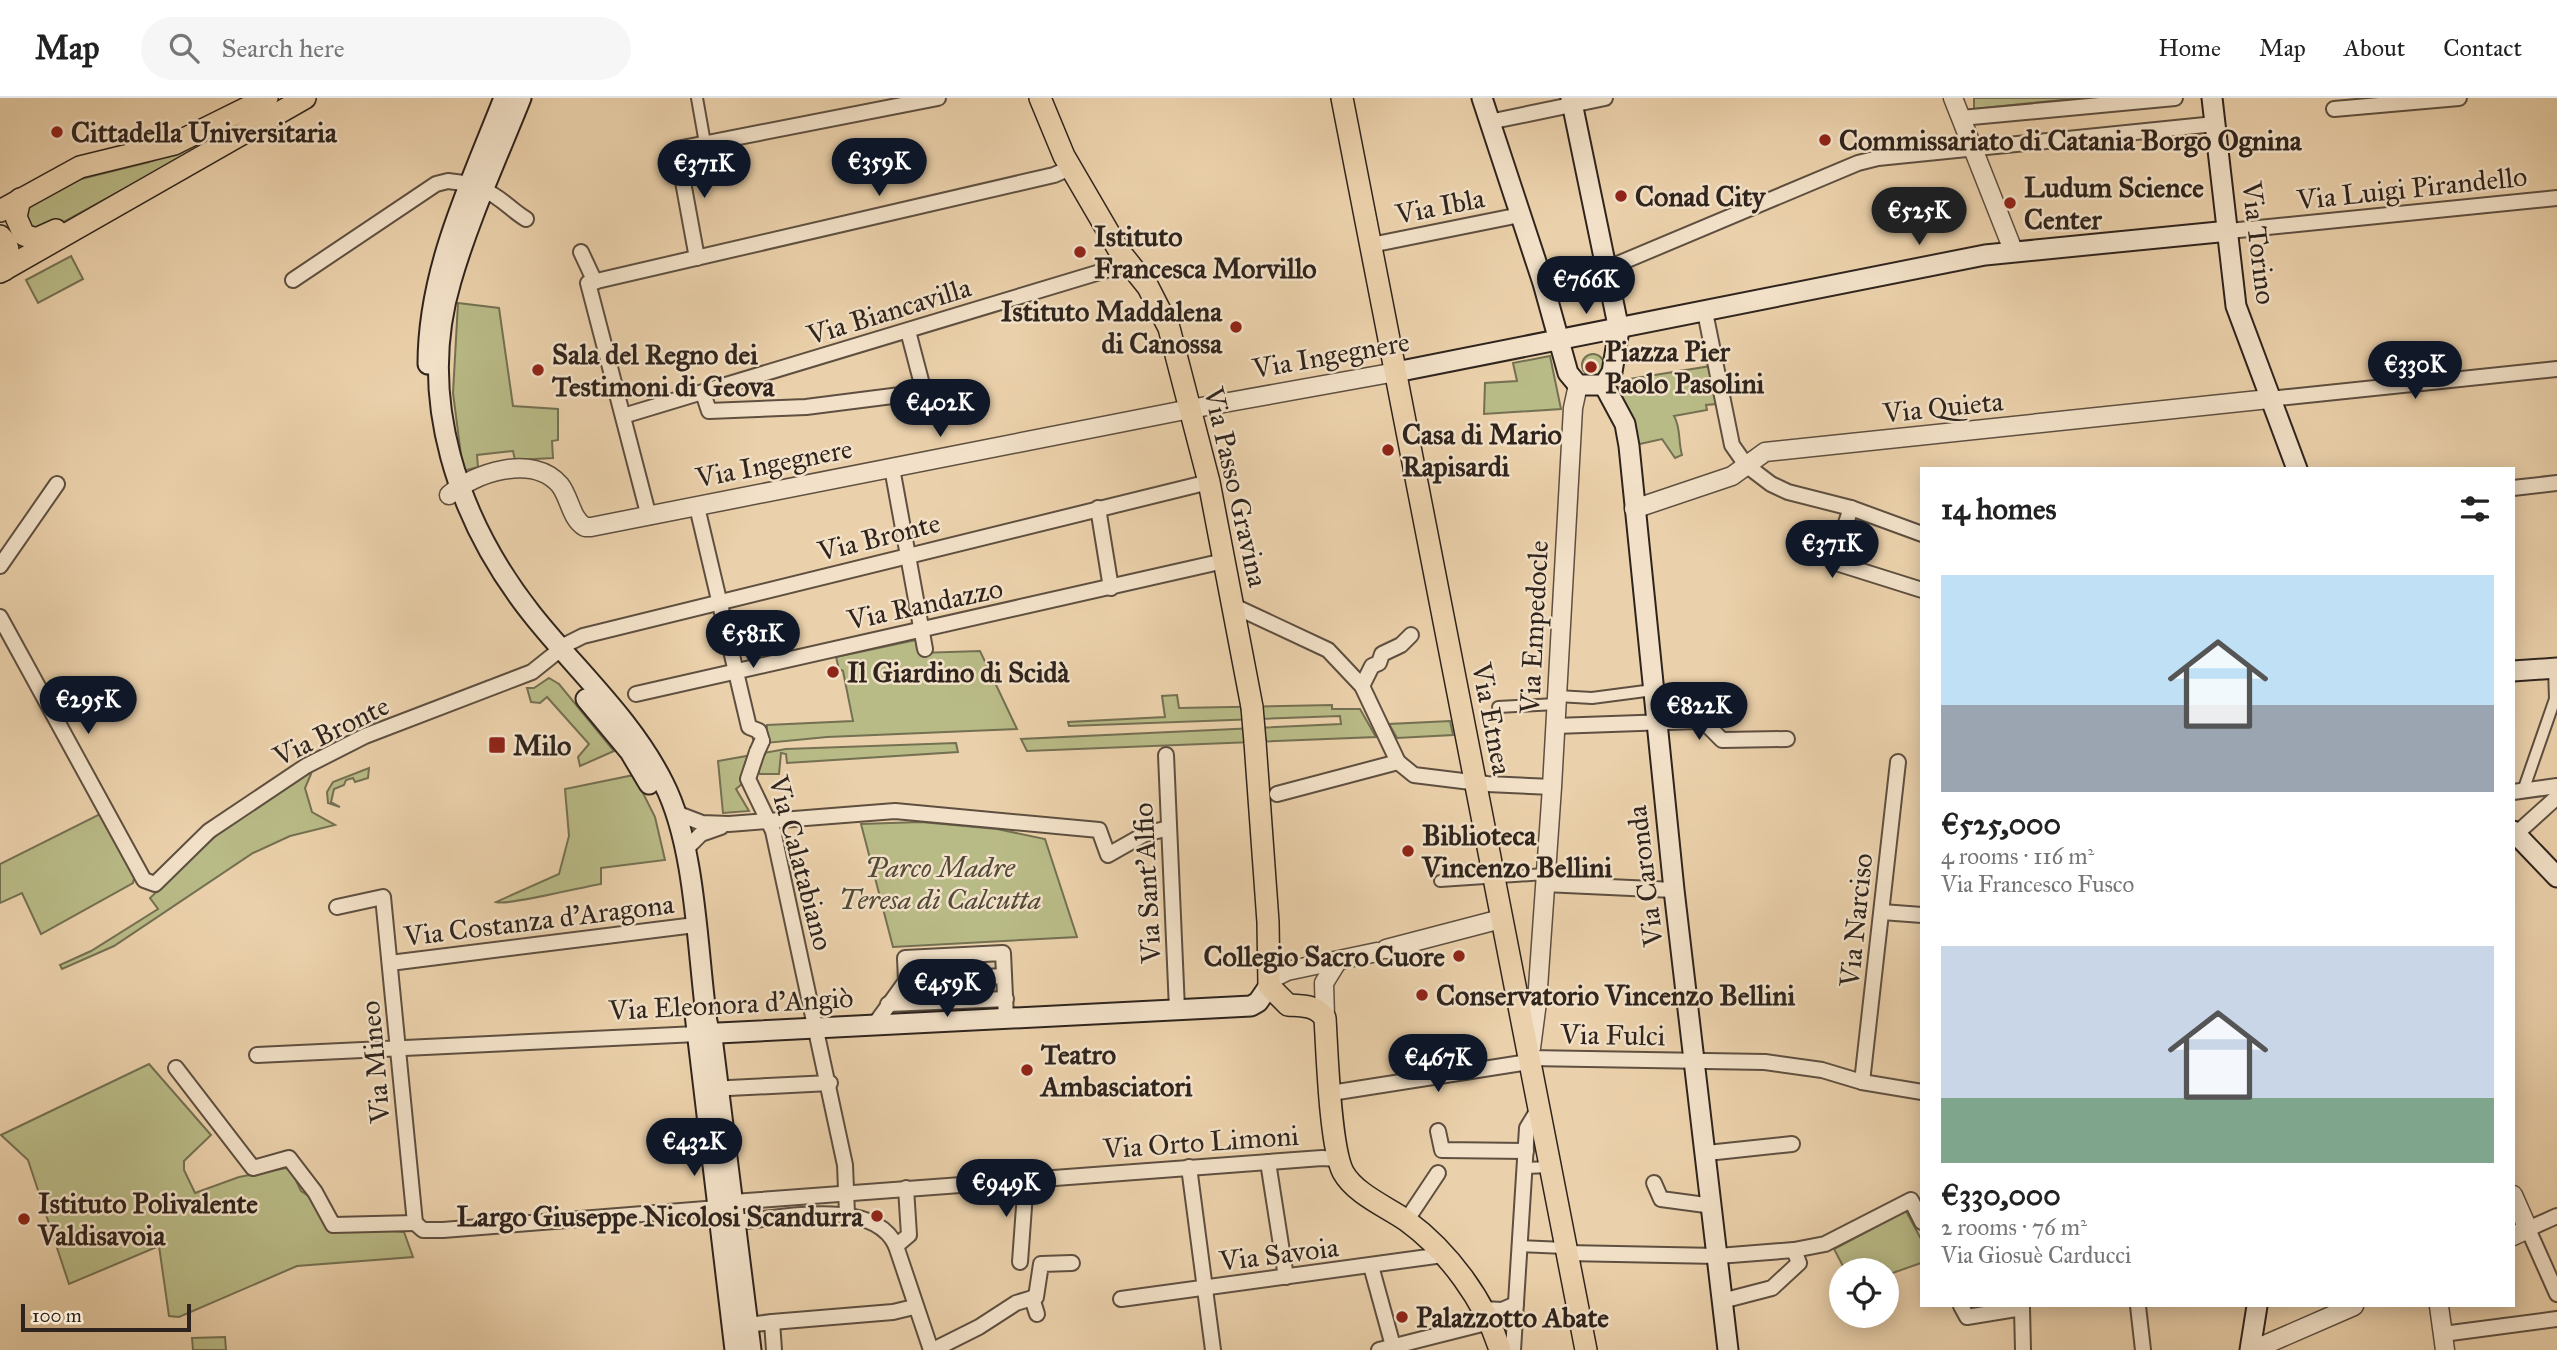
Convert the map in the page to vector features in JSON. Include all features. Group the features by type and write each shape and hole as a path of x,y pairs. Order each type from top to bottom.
{"main road":[{"path":"0,211 80,167 174,144 267,98"},
{"path":"2,271 306,98"},
{"path":"504,98 445,305 440,382 446,447 457,488 504,599 558,651 645,749 676,813 686,849 689,926"},
{"path":"457,263 463,227 512,98"},
{"path":"457,488 436,458 431,432 428,336 435,292 449,238 521,98"},
{"name":"Via Passo Gravina","path":"1040,98 1070,168 1114,243 1148,287 1169,327 1209,482 1234,606"},
{"name":"Via Etnea","path":"1342,98 1586,1350"},
{"path":"1482,98 1568,373 1578,385 1608,391 1619,330 1572,102"},
{"name":"Via Torino","path":"2212,98 2230,231 2236,306 2296,467"},
{"path":"20,199 17,224 19,230 30,239 42,239 59,229 88,220"},
{"name":"Via Ingegnere","path":"1396,372 2013,250 2230,231"},
{"path":"0,236 7,243 9,252 2,271"},
{"name":"Via Caronda","path":"1608,391 1625,424 1674,890 1707,1153 1728,1350"},
{"path":"1234,606 1252,707 1268,921 1269,983 1288,1005 1318,1009 1325,1018 1338,1159 1344,1175 1406,1221 1443,1255 1486,1316 1500,1350"},
{"path":"558,651 630,752 659,802 676,859 689,926 729,1211 739,1321 735,1350"},
{"path":"2515,671 2556,668"},
{"path":"2516,839 2557,877"},
{"name":"Via Eleonora d'Angiò","path":"704,1033 875,1024 1006,1008 1177,1009 1251,1006 1258,1002 1269,983"},
{"path":"2251,1350 2257,1307"},
{"path":"739,1321 751,1350"}],"street":[{"path":"697,98 705,143"},
{"path":"697,258 677,149 938,98"},
{"path":"1489,122 1572,102 1605,98"},
{"path":"1953,98 2013,250"},
{"path":"1961,118 2175,98"},
{"path":"2334,109 2459,98"},
{"path":"1608,268 1858,163 1971,147 2215,124"},
{"path":"591,283 1054,175 1070,168"},
{"path":"293,280 436,184 448,181 477,187 500,197 514,212 527,219"},
{"name":"Via Luigi Pirandello","path":"2230,231 2557,198"},
{"name":"Via Ibla","path":"1371,245 1520,215"},
{"path":"581,252 649,517"},
{"name":"Via Biancavilla","path":"623,416 1130,263"},
{"path":"1705,312 1732,444 1746,465 1771,484 1788,492 1851,508 1920,533"},
{"path":"704,393 709,411 806,407 924,392 908,331"},
{"path":"2269,399 2557,369"},
{"name":"Via Ingegnere","path":"457,488 503,470 534,470 559,484 578,521 585,527 649,517 1190,409 1396,372"},
{"name":"Via Empedocle","path":"1529,1058 1537,1002 1573,408 1578,385"},
{"name":"Via Quieta","path":"1634,509 1732,476 1765,452 2269,399"},
{"path":"892,468 925,649"},
{"name":"Via Bronte","path":"0,617 144,880 155,884 209,831 306,766 365,736 532,672 558,651 583,636 1209,482"},
{"path":"2515,488 2557,483"},
{"path":"0,566 57,484"},
{"name":"Via Calatabiano","path":"697,507 749,727 759,732 760,747 748,779 770,822 830,1083 845,1165 846,1193 841,1214"},
{"path":"1098,508 1111,588"},
{"path":"1851,508 1833,562 1920,589"},
{"name":"Via Randazzo","path":"636,694 1224,561"},
{"name":"Via Passo Gravina","path":"1234,606 1328,650 1362,686 1398,762"},
{"path":"1362,686 1372,666 1379,663 1381,654 1401,645 1411,635"},
{"path":"2556,668 2555,699 2518,791 2557,786"},
{"path":"1498,707 1653,690"},
{"path":"1555,726 1699,721 1725,741 1787,739"},
{"name":"Via Sant'Alfio","path":"1166,755 1177,1009"},
{"path":"1277,794 1398,762 1414,775 1552,787"},
{"name":"Via Narciso","path":"1862,1082 1898,762"},
{"path":"2516,839 2557,797"},
{"path":"676,813 702,823 729,824 895,811 966,816 1099,830 1108,855 1145,834 1169,828"},
{"path":"686,849 701,834 729,824"},
{"path":"1440,881 1493,876 1674,890"},
{"name":"Via Mineo","path":"337,907 383,897 415,1223"},
{"path":"1882,912 1920,915"},
{"path":"1269,983 1287,971 1337,962 1501,919"},
{"name":"Via Costanza d'Aragona","path":"390,963 689,926"},
{"path":"875,1024 888,1004 906,981 905,958 1003,953 1006,1008 888,1004"},
{"path":"1325,1018 1324,983 1337,962"},
{"path":"906,981 1004,976"},
{"name":"Via Eleonora d'Angiò","path":"257,1055 704,1033"},
{"name":"Via Fulci","path":"1331,1093 1514,1065 1529,1058 1765,1062 1822,1070 1862,1082 1920,1092"},
{"path":"176,1068 253,1168 289,1158 315,1192 333,1225 415,1223 424,1230 443,1230 729,1211 841,1214 865,1218 879,1225 892,1237 914,1307 932,1350 1035,1297 1041,1264 1072,1263"},
{"path":"711,1089 830,1083"},
{"path":"1513,1350 1527,1128 1539,1108"},
{"path":"1438,1131 1442,1150 1526,1151"},
{"path":"1707,1153 1792,1144"},
{"name":"Via Orto Limoni","path":"729,1211 846,1193 1189,1167 1338,1159"},
{"path":"1268,1162 1286,1277"},
{"path":"1189,1167 1213,1350"},
{"path":"1525,1168 1550,1167"},
{"path":"1406,1221 1438,1173"},
{"path":"1020,1262 1026,1179"},
{"path":"1654,1183 1661,1199 1713,1206"},
{"path":"896,1246 909,1235 906,1188"},
{"path":"1520,1246 1718,1256 1794,1251 1825,1244 1911,1200 1920,1218"},
{"path":"2515,1204 2521,1233 2557,1294"},
{"path":"2521,1233 2557,1216"},
{"path":"1722,1301 1772,1288 1799,1263 1794,1251"},
{"name":"Via Savoia","path":"1121,1298 1443,1255"},
{"path":"1371,1266 1386,1348 1516,1304"},
{"path":"1032,1298 1037,1314"},
{"path":"739,1321 779,1322 893,1312 914,1307"},
{"path":"2138,1307 2143,1350"},
{"path":"2251,1350 2352,1307"},
{"path":"2439,1307 2444,1342 2557,1319"},
{"path":"1964,1311 2022,1308 2023,1350"},
{"path":"774,1350 779,1322"}],"green space":[{"path":"1974,98 2081,98 1974,109"},
{"path":"243,124 49,230 36,234 20,217 23,208 77,180 149,162"},
{"path":"71,256 83,279 38,303 26,280"},
{"path":"458,303 499,308 513,406 558,409 558,440 552,441 553,458 515,460 513,451 477,455 478,467 463,471 453,393"},
{"path":"1593,354 1601,357 1604,365 1601,373 1593,376 1585,373 1582,365 1585,357"},
{"path":"1550,356 1561,409 1484,414 1485,383 1517,381 1513,363"},
{"path":"1711,366 1716,404 1706,405 1707,410 1674,416 1678,425 1682,455 1675,458 1662,439 1635,445 1615,389 1628,384 1630,379"},
{"path":"916,640 919,653 980,651 1017,729 827,737 766,743 767,725 853,721 843,671 839,669 836,657"},
{"path":"549,678 559,684 614,751 580,766 578,757 589,744 547,697 540,703 531,702 527,688 534,688"},
{"path":"1177,695 1179,708 1332,705 1332,709 1360,709 1376,737 1027,751 1021,739 1341,724 1340,716 1069,726 1068,722 1165,717 1162,696"},
{"path":"1450,721 1453,735 1397,738 1389,724"},
{"path":"956,743 958,752 787,763 786,754 781,753 779,774 760,774 756,768 749,768 742,784 736,789 749,811 723,813 718,761 786,749"},
{"path":"369,768 368,778 355,782 353,778 346,780 344,785 334,789 331,802 340,807 328,803 327,792 333,782"},
{"path":"303,773 311,774 305,788 312,812 335,825 290,836 253,853 114,946 62,969 60,965 91,951 158,909 150,898 225,827"},
{"path":"634,775 655,817 665,860 601,868 601,884 529,899 496,902 559,874 569,836 565,789"},
{"path":"104,812 135,874 133,883 41,934 22,893 0,903 0,864"},
{"name":"Parco Madre Teresa di Calcutta","path":"921,822 997,829 1045,839 1077,937 893,947 861,824"},
{"path":"149,1064 211,1135 184,1161 184,1170 195,1193 239,1177 286,1168 292,1172 301,1191 315,1200 324,1223 333,1232 370,1229 404,1232 413,1257 297,1266 179,1317 169,1316 159,1246 69,1284 28,1160 1,1135"},
{"path":"1906,1211 1920,1237 1920,1263 1899,1271 1899,1258 1839,1258 1834,1249"},
{"path":"225,1337 226,1350 193,1350 192,1338"}],"place":[{"name":"Cittadella Universitaria","path":"57,132"},
{"name":"Commissariato di Catania Borgo Ognina","path":"1825,140"},
{"name":"Conad City","path":"1621,196"},
{"name":"Ludum Science Center","path":"2010,203"},
{"name":"Istituto Francesca Morvillo","path":"1080,252"},
{"name":"Istituto Maddalena di Canossa","path":"1236,327"},
{"name":"Piazza Pier Paolo Pasolini","path":"1591,367"},
{"name":"Sala del Regno dei Testimoni di Geova","path":"538,370"},
{"name":"Casa di Mario Rapisardi","path":"1388,450"},
{"name":"Il Giardino di Scidà","path":"833,672"},
{"name":"Milo","path":"497,745"},
{"name":"Biblioteca Vincenzo Bellini","path":"1408,851"},
{"name":"Collegio Sacro Cuore","path":"1459,956"},
{"name":"Conservatorio Vincenzo Bellini","path":"1422,995"},
{"name":"Teatro Ambasciatori","path":"1027,1070"},
{"name":"Largo Giuseppe Nicolosi Scandurra","path":"877,1216"},
{"name":"Istituto Polivalente Valdisavoia","path":"24,1219"},
{"name":"Palazzotto Abate","path":"1402,1317"}]}
